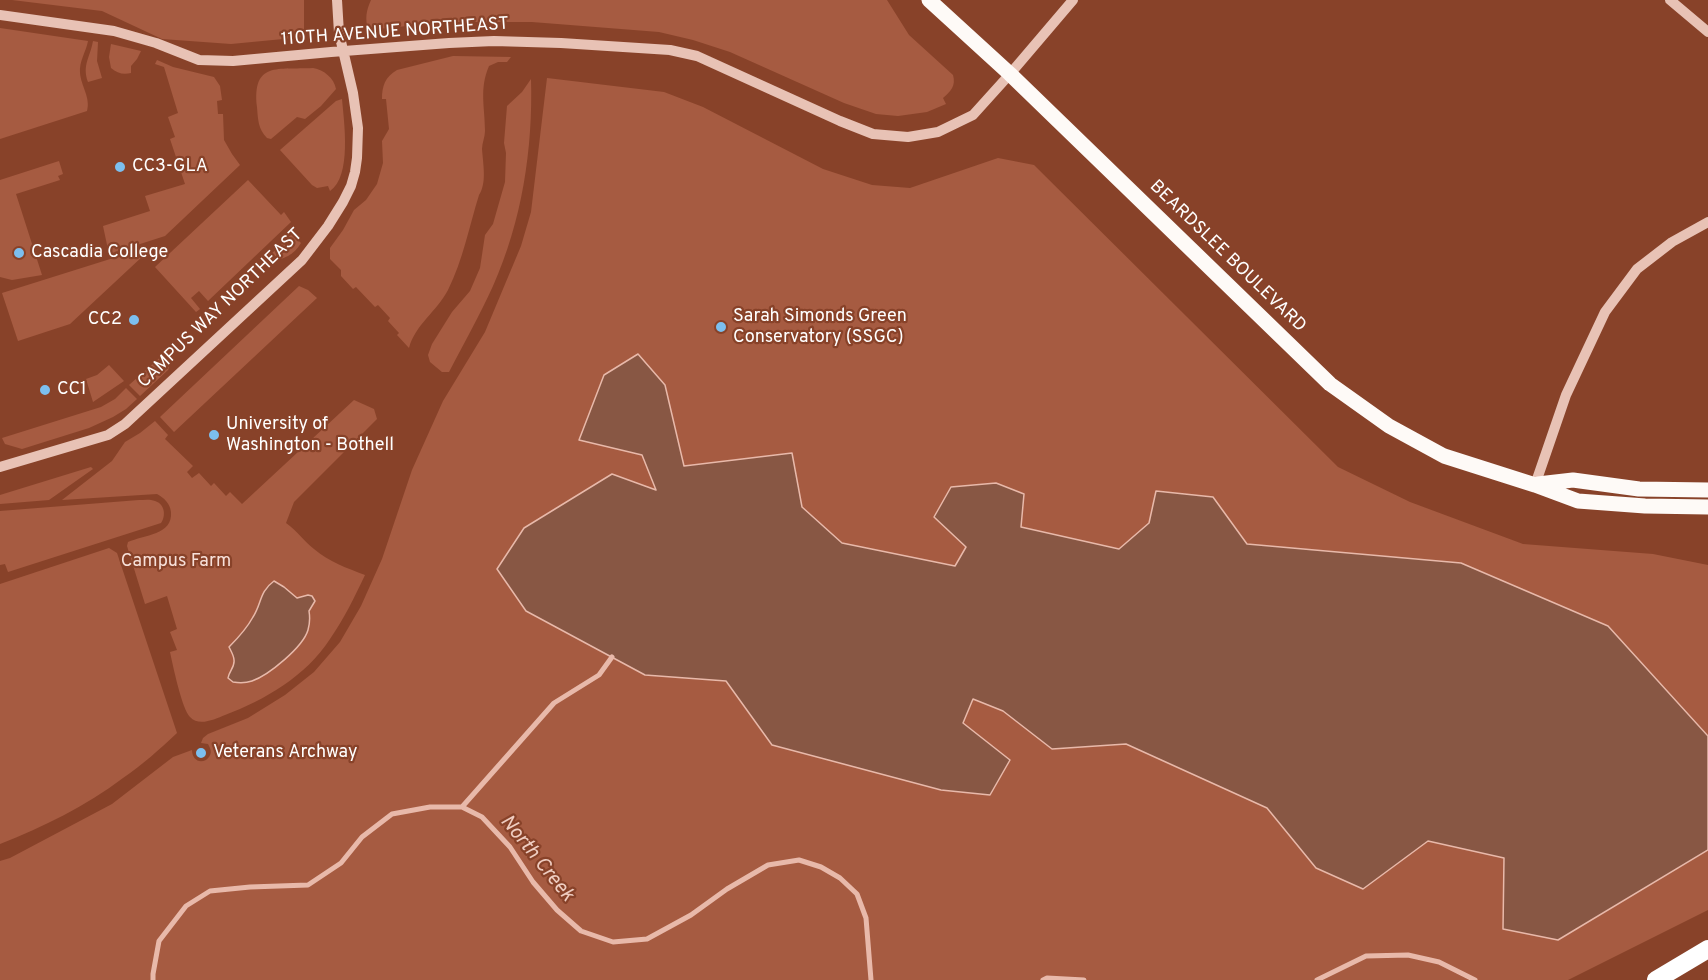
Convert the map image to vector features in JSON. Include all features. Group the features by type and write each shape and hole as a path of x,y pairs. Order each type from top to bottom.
{"highway":[{"path":"1656,980 1708,949"}],"main road":[{"name":"BEARDSLEE BOULEVARD","path":"929,0 1010,74 1330,384 1389,426 1444,456 1578,501 1645,506 1708,507"},
{"name":"BEARDSLEE BOULEVARD","path":"1535,485 1573,480 1639,489 1708,490"}],"street":[{"name":"CAMPUS WAY NORTHEAST","path":"0,468 108,435 125,424 302,260 328,226 351,186 357,158 358,128 354,93 339,33 337,0"},
{"name":"110TH AVENUE NORTHEAST","path":"0,15 114,32 156,43 199,60 233,61 494,41 670,50 697,56 873,134 908,137 938,132 973,115 1073,0"},
{"path":"1670,0 1708,32"},
{"path":"1535,485 1566,395 1605,312 1643,263 1672,242 1708,222"}],"green space":[{"path":"12,0 304,0 304,37 231,44 162,39 102,11"},
{"path":"371,0 887,0 909,35 953,75 954,82 950,91 943,98 946,104 927,112 898,116 876,114 844,103 730,52 659,32 532,22 446,22 368,30 366,15"},
{"path":"0,28 88,41 80,69 88,101 87,111 0,139"},
{"path":"93,41 98,42 97,61 102,78 88,82 86,66"},
{"path":"111,44 141,51 131,66 131,73 120,73 111,68 109,57"},
{"path":"453,56 511,57 507,62 498,62 489,66 486,74 483,90 485,131 482,149 483,185 458,267 448,290 416,332 409,348 388,321 390,318 378,305 375,307 356,287 353,289 341,276 341,270 330,259 330,248 354,210 366,200 377,184 383,163 382,141 389,129 386,99 382,99 387,79 397,70"},
{"path":"157,60 173,67 214,77 220,86 222,100 217,101 218,114 223,114 224,140 240,165 165,236 109,254 103,226 150,211 145,196 185,184 170,139 175,137 168,117 178,113 164,67 155,64"},
{"path":"313,68 328,75 336,89 305,119 297,117 271,139 267,138 258,120 257,92 263,75 279,69"},
{"path":"547,78 664,92 703,107 823,169 872,185 910,188 998,158 1034,165 1338,467 1410,502 1523,544 1653,554 1708,565 1708,910 1568,980 0,980 0,861 10,858 112,804 173,757 192,750 196,760 206,760 211,751 208,744 201,743 203,738 248,718 285,695 314,672 340,642 361,606 382,559 412,470 443,401 485,332 521,246 531,212"},
{"path":"531,79 528,158 511,236 493,286 477,318 449,372 442,372 430,362 428,355 432,344 452,312 470,291 480,268 485,235 493,224 505,182 504,143 507,106 522,92"},
{"path":"342,99 345,134 344,161 337,184 330,191 328,186 317,188 312,185 280,150 336,101"},
{"path":"59,161 63,174 58,176 60,180 16,194 42,275 12,280 0,277 0,180"},
{"path":"248,180 281,215 284,212 291,222 208,301 199,291 191,298 200,309 196,312 155,267"},
{"path":"292,234 301,243 295,251 270,262 267,258"},
{"path":"142,249 144,255 70,324 18,341 2,293"},
{"path":"299,286 317,298 174,432 160,417"},
{"path":"173,346 175,350 168,370 140,396 129,385"},
{"path":"109,365 124,381 93,402 86,379 97,375"},
{"path":"126,388 137,399 113,417 89,428 22,449 5,444 2,438 101,407 115,399"},
{"name":"Campus Farm","path":"354,400 374,409 377,419 294,502 286,523 326,558 365,575 345,615 320,652 284,685 255,702 217,718 202,722 194,720 184,705 171,658 170,652 177,650 170,632 177,629 167,596 145,604 127,546 128,542 156,533 167,525 171,512 168,503 157,494 62,500 112,461 125,442 155,421 168,435 165,439 193,466 187,472 192,478 199,473 211,486 214,483 226,496 230,492 242,504"},
{"path":"91,467 93,469 49,500 0,504 0,495"},
{"path":"153,500 163,507 164,514 161,523 8,572 5,564 0,565 0,511"},
{"path":"109,548 117,553 177,733 137,768 94,798 48,823 0,844 0,584"}],"shaded area":[{"path":"638,354 665,385 684,466 792,453 802,507 842,543 955,566 966,547 934,517 951,487 996,483 1024,494 1021,527 1119,549 1149,523 1156,491 1213,497 1247,544 1461,563 1608,626 1708,736 1708,850 1558,940 1503,929 1504,858 1428,841 1363,889 1316,868 1267,808 1126,744 1052,749 1003,711 973,699 963,723 1010,760 990,795 941,790 772,745 726,681 645,675 526,611 497,569 524,528 612,474 656,490 642,455 579,440 604,375"},
{"path":"274,581 297,598 312,596 315,601 309,611 308,630 293,652 267,673 250,682 233,682 228,678 234,662 229,647 248,625 263,594"}],"waterway":[{"path":"462,807 554,703 599,675 612,657"},
{"name":"North Creek","path":"153,980 159,941 186,906 210,891 308,885 341,863 362,837 392,814 430,807 462,807 482,817 510,847 533,882 557,910 581,931 613,942 647,939 691,915 727,889 768,865 799,860 821,867 840,878 857,894 866,918 871,980"},
{"name":"North Creek","path":"1317,980 1366,956 1408,955 1439,962 1475,980"},
{"name":"North Creek","path":"1043,980 1047,978 1084,980"}],"place":[{"name":"CC3-GLA","path":"120,167"},
{"name":"Cascadia College","path":"19,253"},
{"name":"CC2","path":"134,320"},
{"name":"Sarah Simonds Green Conservatory (SSGC)","path":"721,327"},
{"name":"CC1","path":"45,390"},
{"name":"University of Washington - Bothell","path":"214,435"},
{"name":"Veterans Archway","path":"201,753"}]}
